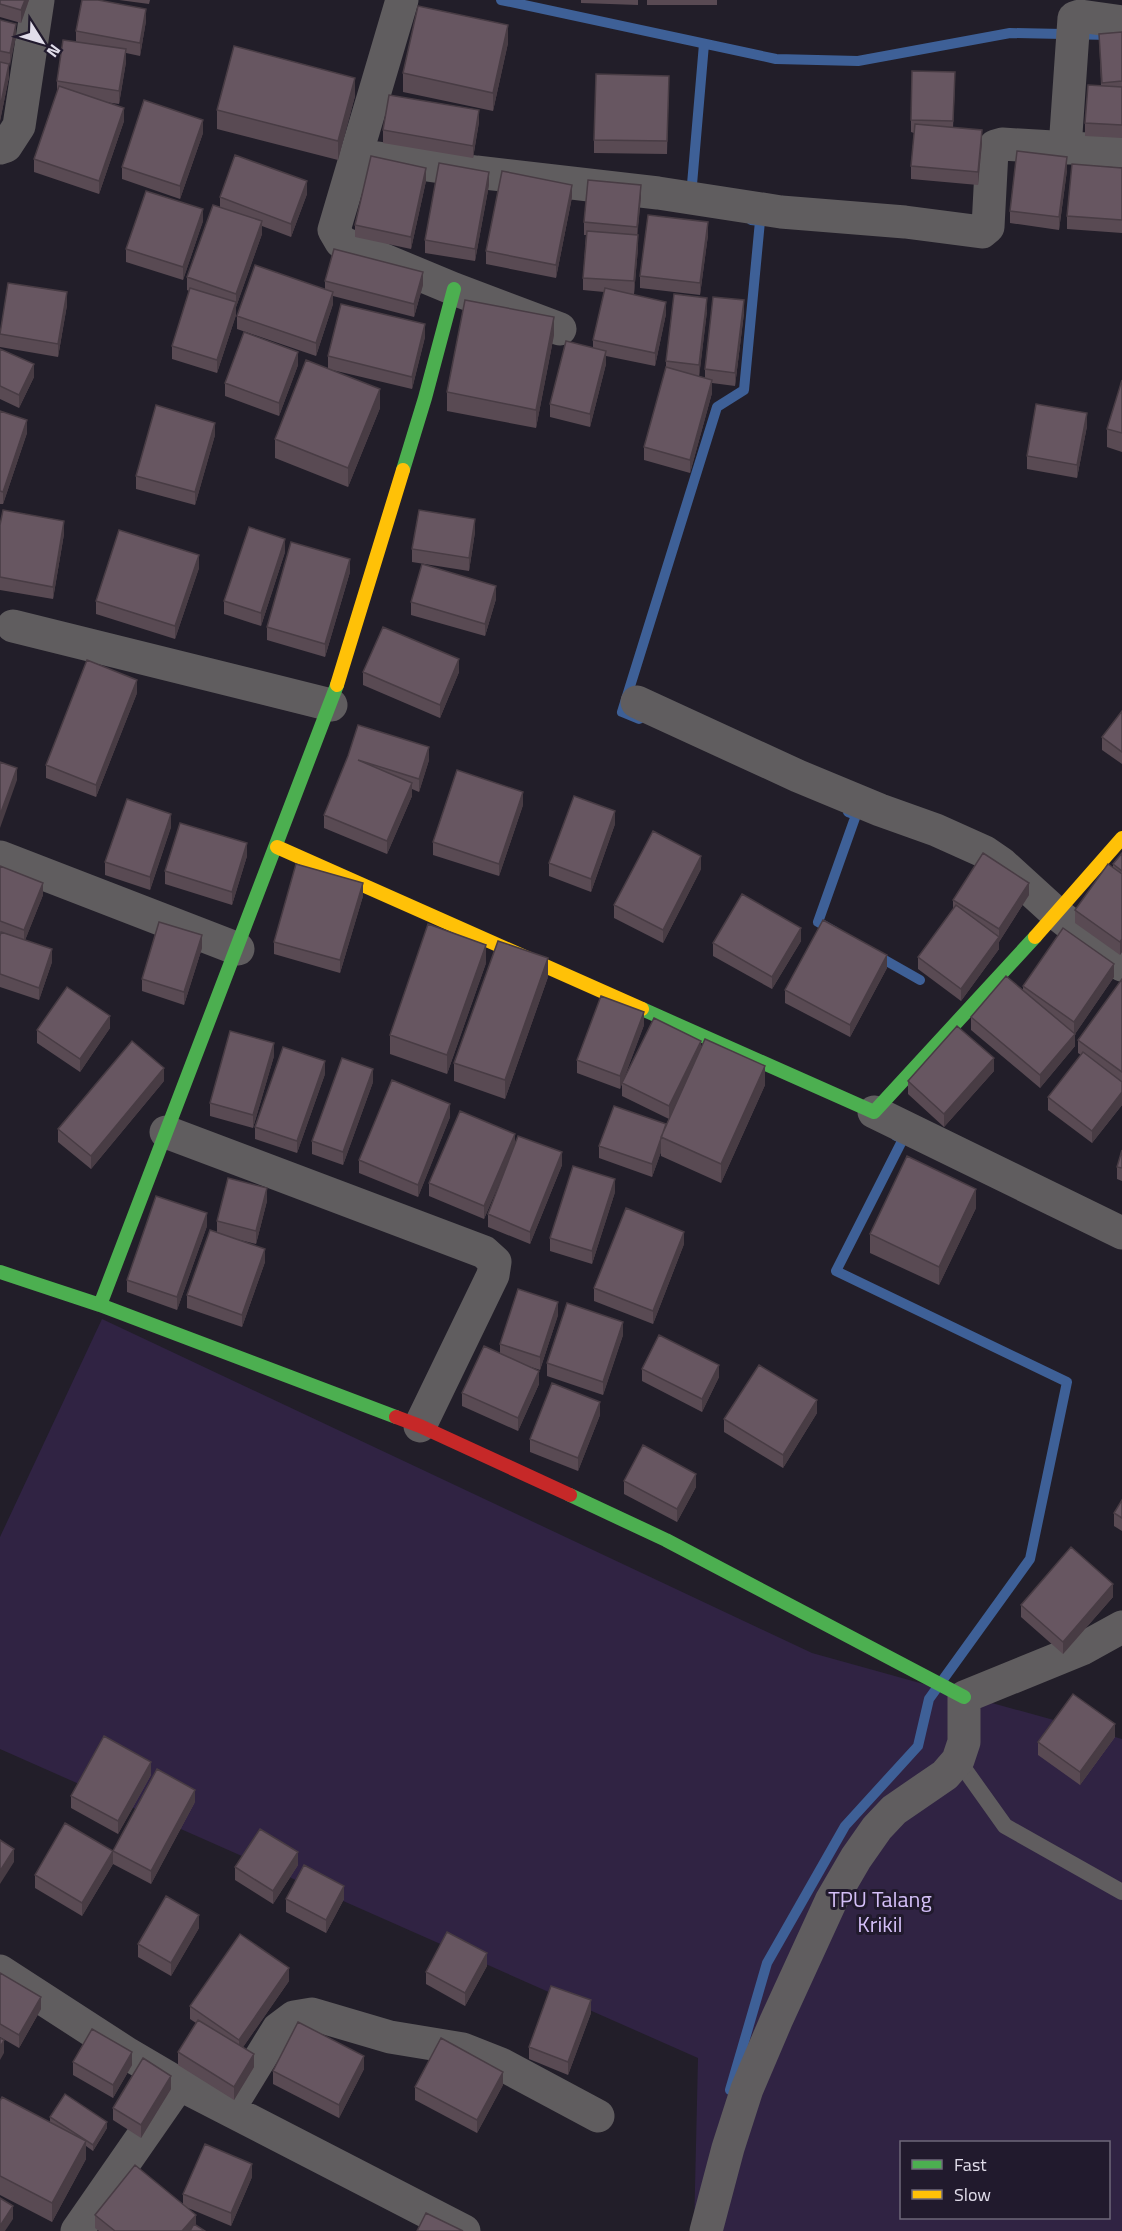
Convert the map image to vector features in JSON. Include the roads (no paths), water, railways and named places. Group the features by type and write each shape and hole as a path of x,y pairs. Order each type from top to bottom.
{"street":[{"path":"0,148 6,146 19,126 38,0"},
{"path":"399,7 334,230 336,236 341,242 454,289 560,329"},
{"path":"1065,148 1074,18 1080,16 1122,22"},
{"path":"357,155 476,172 658,193 781,212 905,222 982,232 988,227 993,147 1002,144 1122,151"},
{"path":"100,1305 331,705 422,409 454,289"},
{"path":"13,626 331,705"},
{"path":"637,702 798,776 967,843 1001,864 1057,914 1122,965"},
{"path":"874,1112 1057,914 1122,838"},
{"path":"276,847 874,1112 1122,1233"},
{"path":"0,857 238,949"},
{"path":"166,1132 484,1252 495,1262 493,1275 420,1426"},
{"path":"0,1272 100,1305 420,1426 666,1540 957,1694 1082,1649 1122,1627"},
{"path":"706,2231 728,2148 747,2089 831,1901 877,1827 894,1810 945,1775 958,1760 963,1742 957,1694"},
{"path":"0,1971 128,2054 179,2084 464,2231"},
{"path":"229,2109 278,2029 294,2017 312,2014 390,2037 463,2049 501,2064 598,2116"},
{"path":"77,2231 179,2084"}],"lane":[{"path":"958,1760 1005,1827 1122,1892"}],"waterway":[{"path":"501,0 776,59 858,61 1010,33 1110,35"},
{"path":"691,196 704,44"},
{"path":"639,719 622,712 717,407 744,390 760,221 751,220"},
{"path":"834,931 818,922 856,815 848,812"},
{"path":"876,955 920,980"},
{"path":"730,2090 767,1963 845,1826 918,1746 929,1699 1030,1559 1067,1382 836,1271 903,1139 896,1136"}],"park label":[{"name":"TPU Talang Krikil","path":"880,1912"}]}
